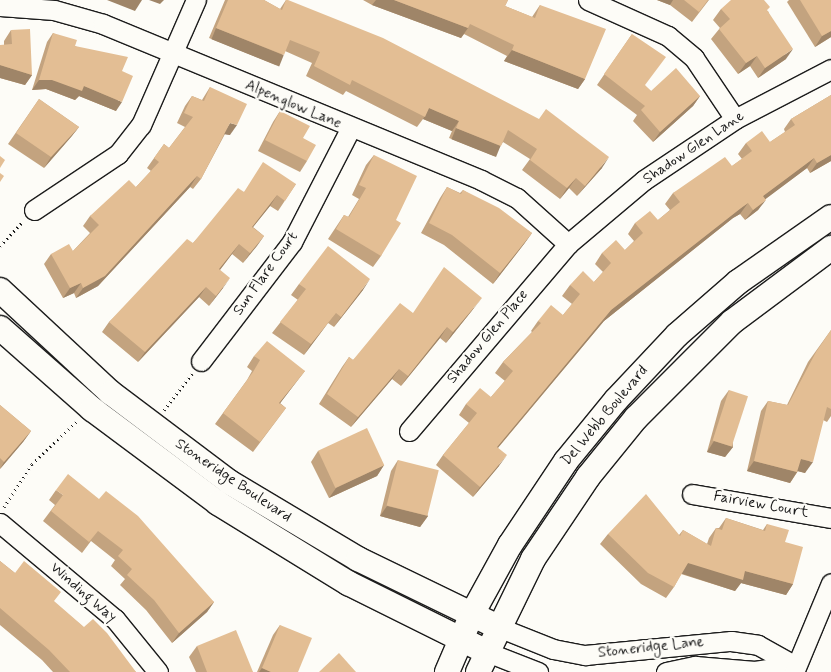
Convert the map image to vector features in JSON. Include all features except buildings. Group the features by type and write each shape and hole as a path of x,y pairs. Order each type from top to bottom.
{"street":[{"path":"34,210 118,154 141,126 175,56 196,0"},
{"path":"588,0 668,36 694,58 735,119"},
{"name":"Alpenglow Lane","path":"0,6 54,10 103,24 175,56 517,198 568,244"},
{"name":"Shadow Glen Lane","path":"568,244 644,180 735,119 831,69"},
{"name":"Sun Flare Court","path":"201,361 292,242 350,129"},
{"name":"Del Webb Boulevard","path":"447,672 472,614 535,506 616,400 678,335 738,282 831,217"},
{"name":"Shadow Glen Place","path":"409,431 568,244"},
{"name":"Del Webb Boulevard","path":"482,662 498,627 557,522 636,418 732,322 831,248"},
{"name":"Stoneridge Boulevard","path":"0,290 56,344 151,424 291,520 498,627"},
{"name":"Stoneridge Boulevard","path":"0,328 92,409 155,459 278,544 410,617 460,639 482,662"},
{"name":"Fairview Court","path":"692,494 831,518"},
{"name":"Winding Way","path":"0,523 115,619 158,672"},
{"path":"794,668 831,583"},
{"name":"Stoneridge Lane","path":"498,627 553,649 585,655 731,641 758,645 794,668"},
{"path":"482,662 538,672"},
{"name":"Stoneridge Lane","path":"666,672 694,666 755,671 794,668"}],"path":[{"path":"0,246 34,210"},
{"path":"151,424 201,361"},
{"path":"0,511 16,493 32,464 92,409"}]}
